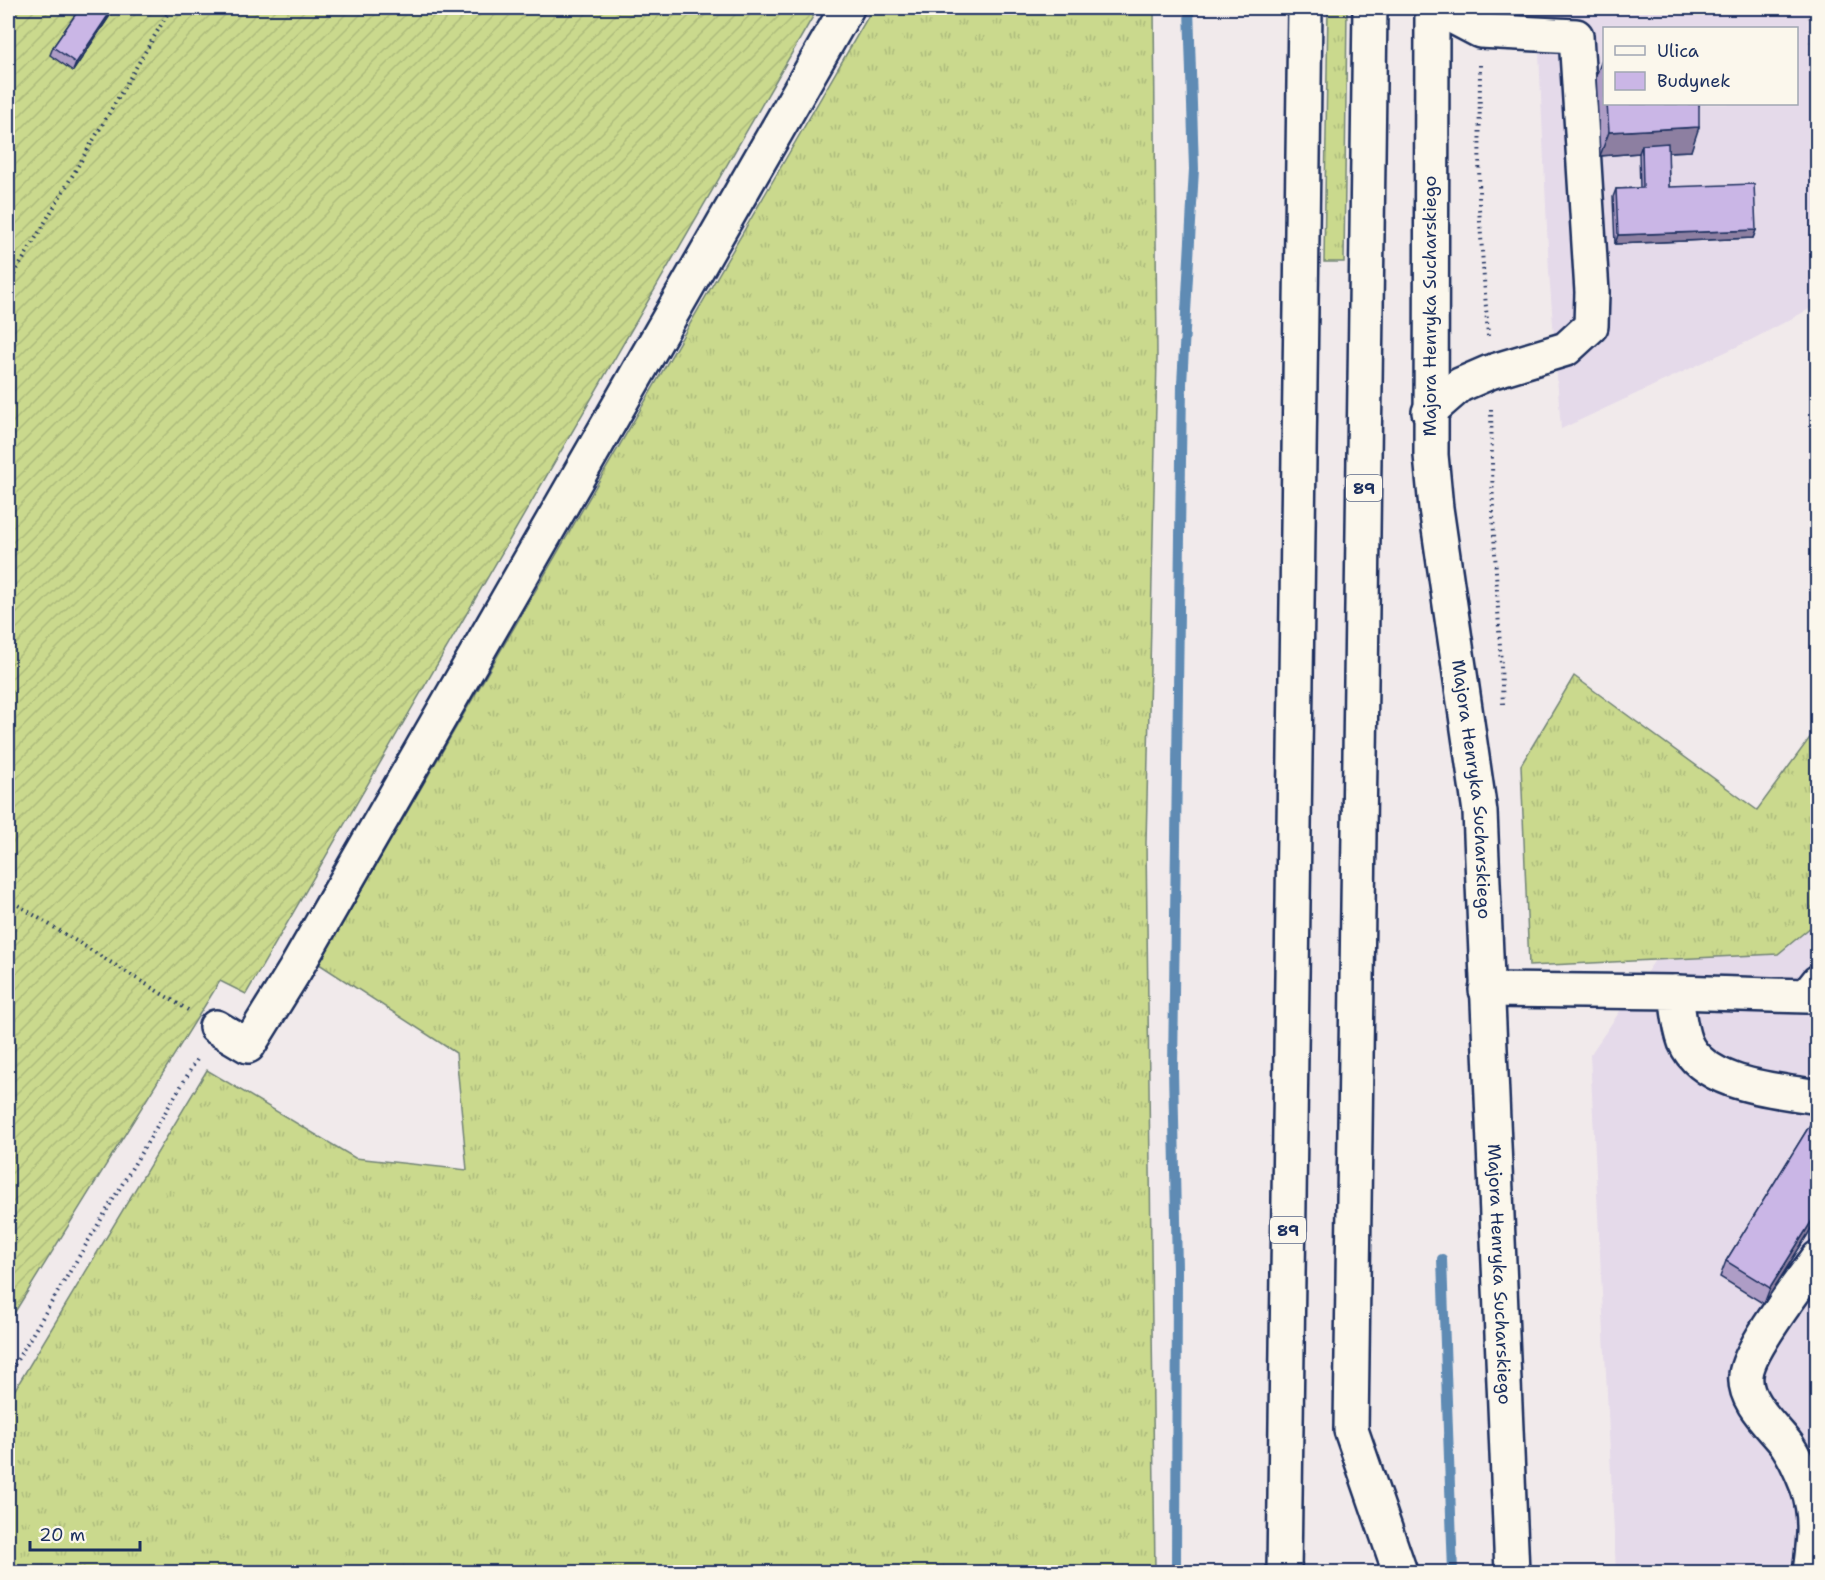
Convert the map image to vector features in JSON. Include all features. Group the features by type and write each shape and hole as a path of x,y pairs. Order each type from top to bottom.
{"main road":[{"path":"216,1027 248,1047 295,970 847,8"},
{"name":"89","path":"1284,1572 1305,8"},
{"name":"89","path":"1370,8 1350,1430 1400,1572"},
{"path":"1429,412 1460,385 1490,372 1566,349 1591,326 1592,292 1576,36 1480,32 1434,8"},
{"name":"Majora Henryka Sucharskiego","path":"1434,8 1429,412 1436,508 1480,812 1512,1572"},
{"path":"1486,990 1807,996 1818,982"},
{"path":"1676,992 1680,1023 1686,1044 1702,1063 1724,1077 1749,1085 1818,1097"},
{"path":"1810,1572 1816,1524 1808,1488 1788,1447 1754,1403 1748,1389 1746,1375 1759,1346 1818,1258"}],"path":[{"path":"8,285 171,8"},
{"path":"1480,54 1479,208 1488,342"},
{"path":"1491,401 1493,515 1503,706"},
{"path":"8,899 216,1027 8,1375"}],"shaded area":[{"path":"1537,8 1807,8 1817,230 1817,305 1751,340 1561,429 1549,272"},
{"path":"1807,8 1817,8 1817,138 1813,135"},
{"path":"1817,728 1817,1572 1616,1572 1590,1055 1757,811"}],"green space":[{"path":"8,8 818,8 246,994 220,981 8,1323"},
{"path":"873,8 1154,8 1157,358 1146,843 1155,1572 8,1572 8,1401 207,1070 355,1158 467,1170 456,1053 319,964"},
{"path":"1328,8 1347,8 1344,262 1324,262"},
{"path":"1574,676 1757,810 1817,728 1817,922 1778,954 1529,966 1521,765"}],"building":[{"path":"80,8 113,8 76,63 53,47"},
{"path":"1607,105 1699,105 1699,127 1609,132"},
{"path":"1668,143 1669,187 1754,184 1756,230 1618,235 1616,189 1643,188 1642,145"},
{"path":"1818,1112 1818,1211 1770,1288 1726,1261"}],"waterway":[{"path":"1176,1572 1177,1269 1173,1069 1182,384 1194,169 1189,8"},
{"path":"1442,1259 1453,1572"}]}
